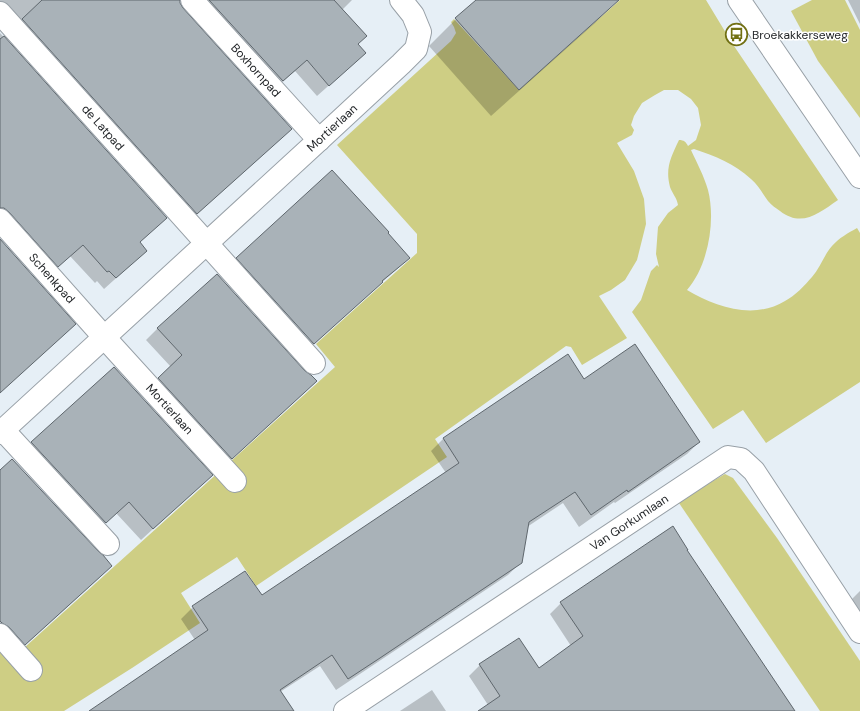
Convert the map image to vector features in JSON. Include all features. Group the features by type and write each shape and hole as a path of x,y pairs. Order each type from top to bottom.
{"street":[{"name":"Boxhornpad","path":"192,0 319,140"},
{"name":"Mortierlaan","path":"108,544 2,431 416,49 420,32 413,15 401,0"},
{"path":"740,0 860,177"},
{"name":"de Latpad","path":"0,13 207,242"},
{"name":"Schenkpad","path":"0,220 104,337"},
{"path":"207,242 314,363"},
{"name":"Mortierlaan","path":"104,337 235,481"},
{"name":"Van Gorkumlaan","path":"345,711 728,457 741,459 754,471 860,632"},
{"path":"0,635 31,670"}],"shaded area":[{"path":"620,0 706,0 732,43 838,200 824,210 810,217 796,218 788,216 771,204 754,181 738,169 710,155 694,149 691,150 708,190 711,215 705,256 700,269 687,290 710,302 735,309 761,310 773,307 789,299 800,290 815,273 832,246 841,238 857,228 860,233 860,382 766,443 743,410 713,429 632,312 641,300 651,271 657,265 659,267 656,254 658,227 668,213 678,205 670,187 668,174 671,157 679,140 685,142 688,146 696,140 701,125 698,108 691,99 678,90 664,90 642,103 634,116 631,125 634,130 632,135 617,143 634,171 644,199 646,224 637,260 625,280 599,296 627,338 582,365 571,347 566,346 435,439 447,457 256,586 237,557 181,593 200,623 64,711 0,711 0,631 24,648 335,367 316,344 417,253 417,234 337,145 451,41 456,33 451,22 454,19 519,90"},
{"path":"812,0 845,0 860,30 860,118 818,61 791,11"},
{"path":"725,474 733,478 777,538 860,661 860,711 820,711 679,503"}],"building":[{"path":"42,0 180,0 183,8 292,129 197,214 22,19"},
{"path":"209,0 334,0 367,36 358,44 366,53 329,86 307,60 283,81"},
{"path":"476,0 619,0 519,90 455,18"},
{"path":"4,36 167,218 140,242 147,251 116,278 109,271 107,272 83,245 58,267 9,212 4,208 0,208 0,39"},
{"path":"332,170 389,232 388,233 410,258 382,281 383,282 314,344 236,258"},
{"path":"0,239 76,324 0,393"},
{"path":"217,274 305,371 317,381 232,459 158,378 182,355 157,328"},
{"path":"635,344 700,442 628,492 627,490 591,515 575,492 529,522 522,563 348,679 332,655 280,690 294,711 89,711 208,630 192,606 245,571 262,595 459,463 443,438 568,354 584,379"},
{"path":"114,367 213,475 153,529 129,502 106,523 31,442"},
{"path":"12,459 112,566 25,645 9,627 0,621 0,470"},
{"path":"673,526 687,550 795,711 478,711 500,696 479,664 519,638 539,668 583,636 560,602"}],"place":[{"name":"Broekakkerseweg","path":"737,35"}]}
